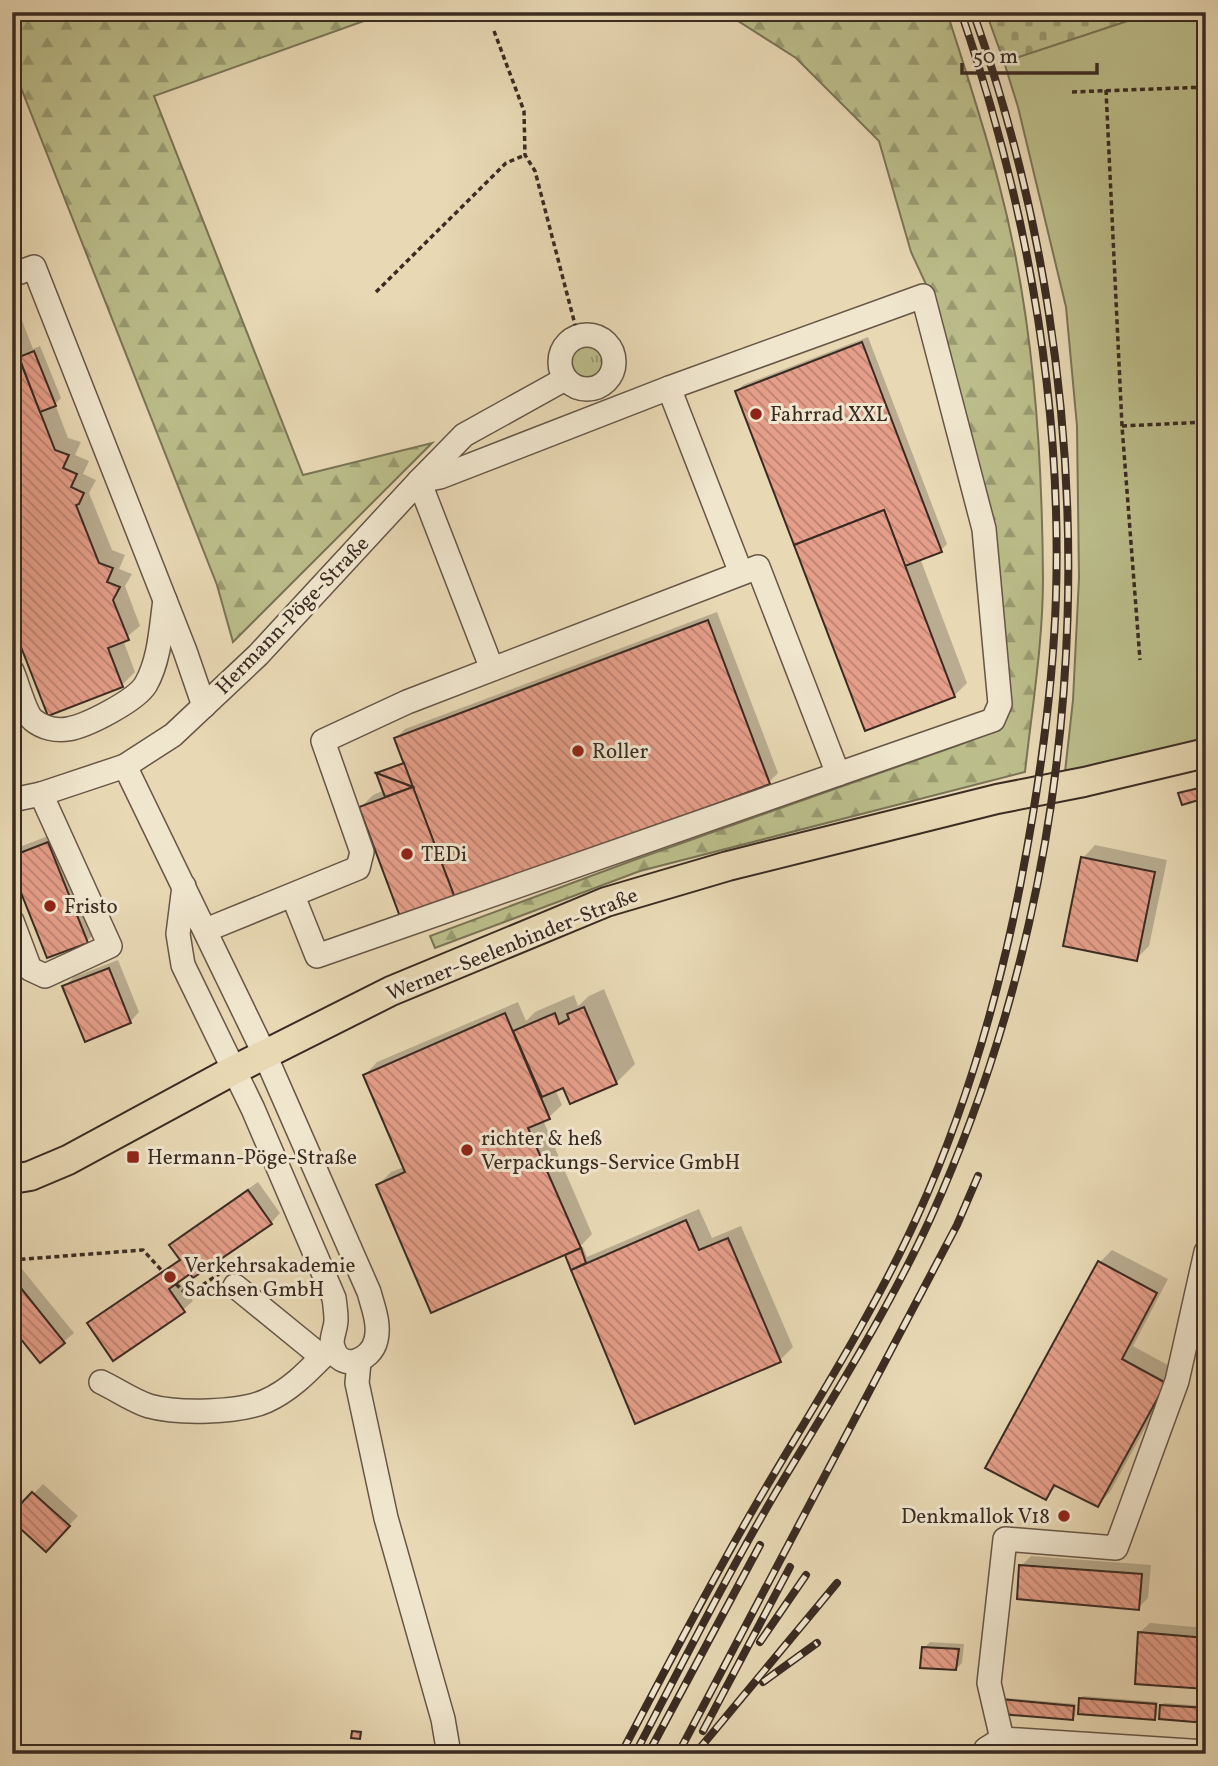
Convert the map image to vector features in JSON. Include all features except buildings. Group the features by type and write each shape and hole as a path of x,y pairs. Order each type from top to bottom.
{"main road":[{"name":"Werner-Seelenbinder-Straße","path":"12,1179 30,1176 68,1160 234,1070 391,991 607,902 728,866 997,799 1206,753"}],"street":[{"path":"12,275 34,267 204,705"},
{"path":"293,896 317,956 993,720 1000,704 984,529 923,296 669,388 455,461"},
{"path":"587,334 604,340 614,356 612,374 599,387 581,389 565,379 561,371 560,354 570,340 578,336 587,334"},
{"name":"Hermann-Pöge-Straße","path":"12,800 41,794 125,766 173,735 258,654 419,481 455,461 464,435 565,379"},
{"path":"669,388 741,573"},
{"path":"419,481 492,669"},
{"path":"206,930 358,868 362,852 323,741 407,702 758,567 838,775"},
{"path":"12,671 31,719 49,729 70,729 128,702 145,686 155,665 168,608"},
{"path":"125,766 265,1055 369,1292 375,1311 376,1341 370,1354 359,1362 345,1360 337,1354 327,1352 235,1286"},
{"path":"12,921 30,969 45,976 110,946 41,794"},
{"path":"101,1382 149,1406 189,1412 218,1411 264,1402 287,1389 327,1352 336,1322 334,1298 253,1109 183,965 178,934 184,886"},
{"path":"253,1109 296,1127"},
{"path":"1206,1252 1177,1381 1116,1548 1005,1539 989,1684 993,1746 1206,1752"},
{"path":"359,1362 357,1383 386,1518 443,1719 449,1754"}],"path":[{"path":"494,31 524,111 525,155 535,171 578,336"},
{"path":"1072,92 1206,87"},
{"path":"1106,90 1122,426 1140,660"},
{"path":"376,292 506,163 525,155"},
{"path":"1122,426 1206,422"},
{"path":"12,1260 144,1250 163,1272"},
{"path":"176,1284 187,1295 219,1273 235,1286"}],"green space":[{"path":"12,12 389,12 154,96 303,475 432,443 233,642 217,585 12,65"},
{"path":"724,12 947,12 999,184 1011,232 1028,330 1038,430 1043,602 1025,772 640,871 435,948 430,936 981,736 1002,722 1011,706 992,527 925,282 911,252 879,141 796,58"},
{"path":"986,12 1155,12 1004,62"},
{"path":"1155,12 1206,12 1206,742 1065,772 1073,700 1079,578 1077,426 1066,307 1018,107 1004,62"},
{"path":"587,344 600,349 605,362 600,375 587,380 574,375 569,362 574,349"}],"railway":[{"path":"621,1754 740,1532 861,1326 917,1217 950,1136 979,1052 1021,881 1034,810 1052,667 1056,596 1053,447 1035,300 1021,226 1004,154 961,12"},
{"path":"635,1754 739,1556 877,1322 914,1253 931,1217 987,1073 1029,925 1055,773 1068,619 1065,465 1049,311 1018,160 973,12"},
{"path":"678,1754 957,1225 978,1176"},
{"path":"648,1754 760,1545"},
{"path":"703,1731 790,1567"},
{"path":"760,1642 806,1575"},
{"path":"695,1754 837,1583"},
{"path":"763,1682 817,1643"}],"place":[{"name":"Fahrrad XXL","path":"756,414"},
{"name":"Roller","path":"578,751"},
{"name":"TEDi","path":"407,854"},
{"name":"Fristo","path":"50,906"},
{"name":"richter & heß Verpackungs-Service GmbH","path":"467,1150"},
{"name":"Hermann-Pöge-Straße","path":"133,1157"},
{"name":"Verkehrsakademie Sachsen GmbH","path":"170,1277"},
{"name":"Denkmallok V18","path":"1064,1516"}]}
